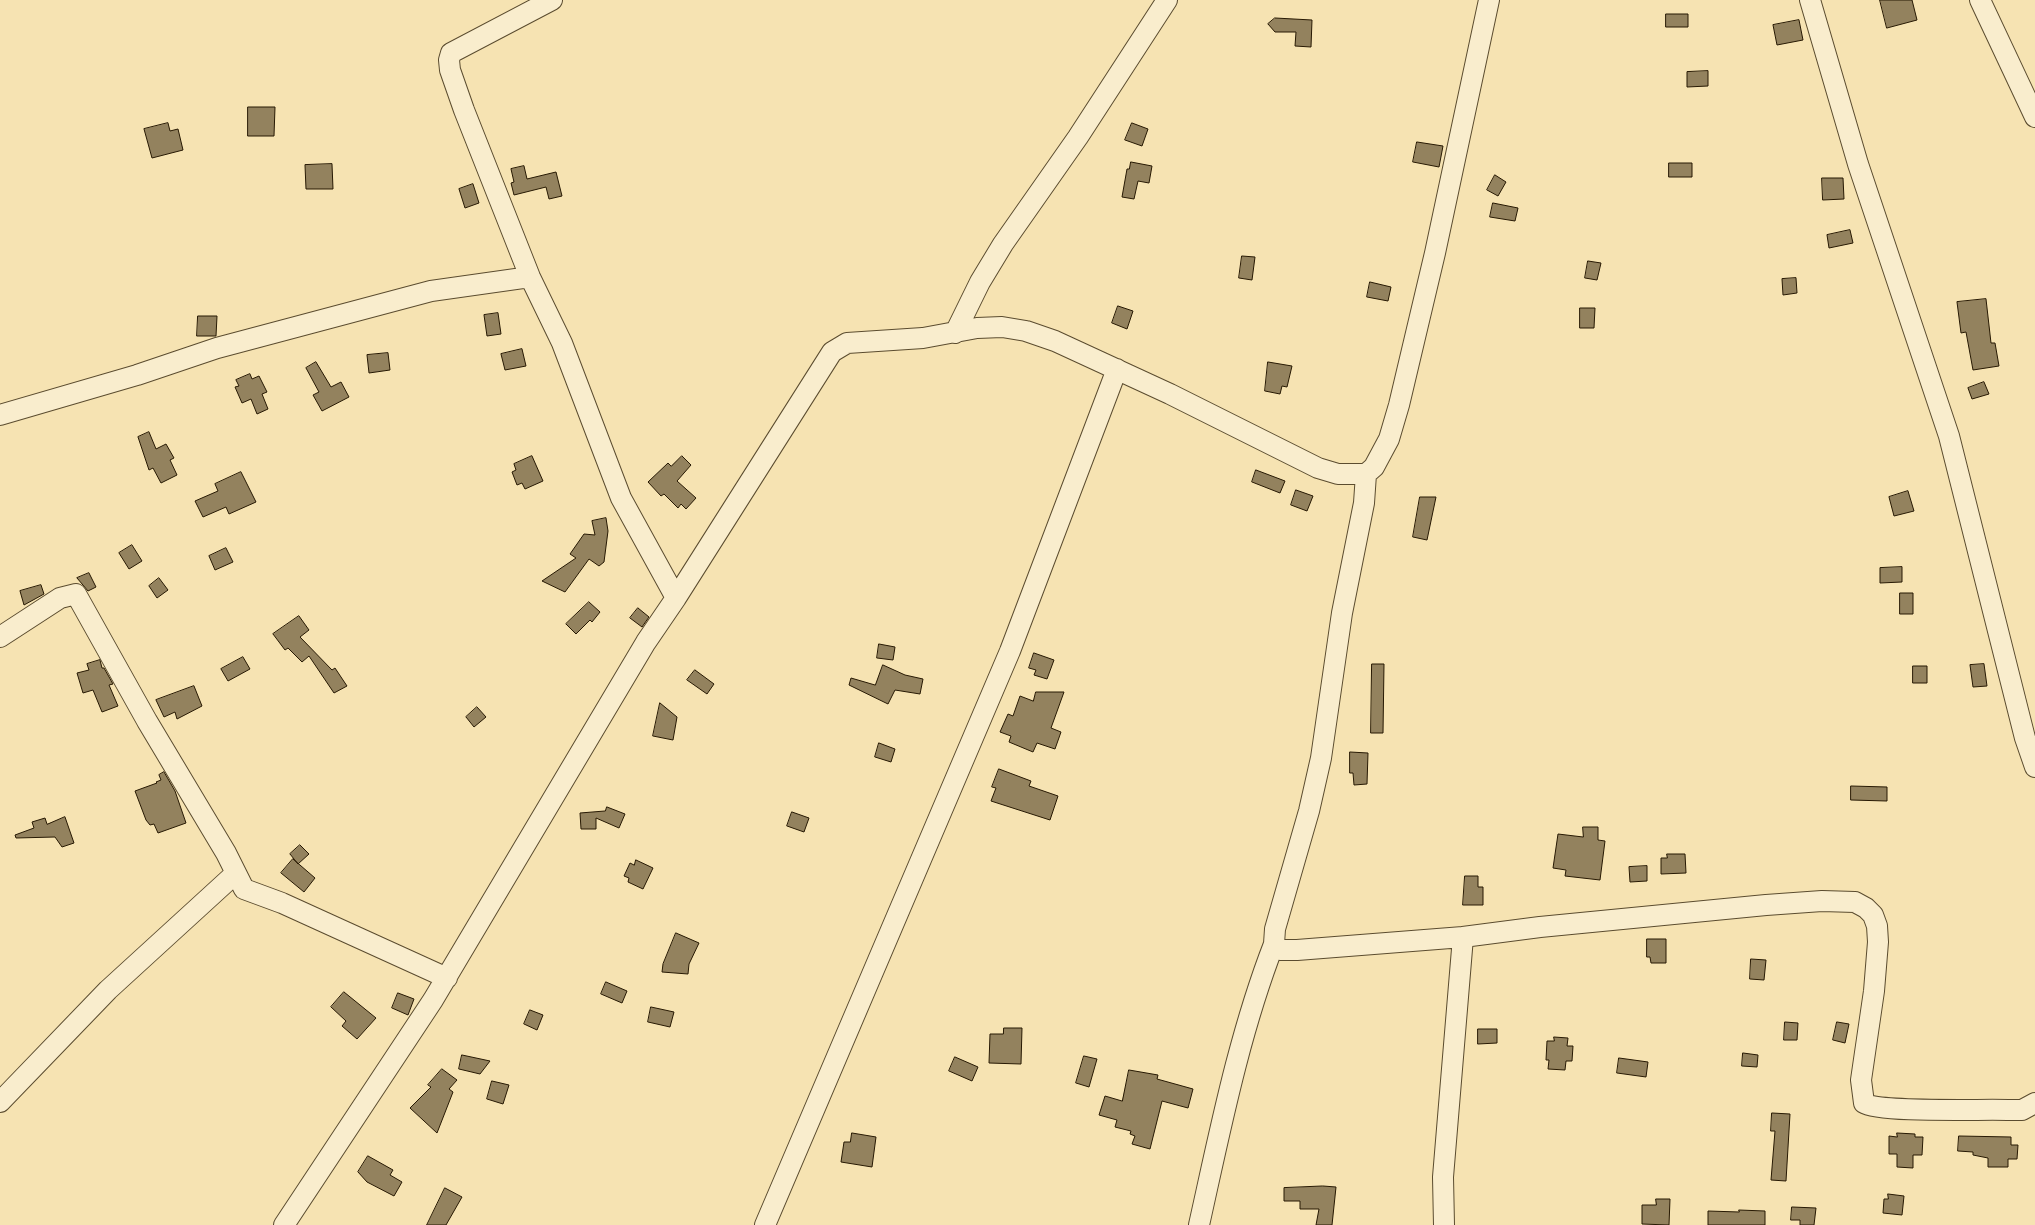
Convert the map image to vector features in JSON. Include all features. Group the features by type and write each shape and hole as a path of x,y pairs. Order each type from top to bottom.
{"street":[{"path":"552,0 451,52 449,60 464,110 530,277 562,342 621,498 676,598"},
{"path":"955,333 980,282 1003,244 1078,137 1166,0"},
{"path":"284,1225 447,978 604,710 832,352 847,342 923,338 978,328 1002,327 1026,331 1055,341 1117,369 1318,468 1338,474 1366,474 1374,467 1389,439 1399,405 1441,225 1489,0"},
{"path":"1810,0 1823,52 1858,164 1949,436 2025,738 2035,767"},
{"path":"1980,0 2035,117"},
{"path":"0,415 136,375 217,348 431,291 530,277"},
{"path":"766,1225 1010,651 1117,369"},
{"path":"1366,474 1364,502 1342,613 1323,749 1309,811 1273,938 1276,948 1288,950 1463,937 1517,929 1766,905 1822,901 1855,902 1866,908 1873,915 1877,926 1878,942 1874,991 1860,1080 1864,1103 1898,1109 2008,1110 2022,1110 2035,1103"},
{"path":"0,637 60,598 76,594 244,889 282,903 447,978"},
{"path":"0,1102 108,990 236,873"},
{"path":"1444,1225 1443,1177 1463,937"},
{"path":"1199,1225 1231,1082 1260,979 1274,944"}],"building":[{"path":"1880,0 1912,0 1917,20 1887,28"},
{"path":"1666,14 1688,14 1688,27 1666,27"},
{"path":"1275,18 1312,20 1311,47 1295,46 1296,32 1275,32 1268,24"},
{"path":"1799,20 1803,40 1777,45 1773,25"},
{"path":"1708,71 1708,86 1687,87 1687,72"},
{"path":"248,107 275,107 274,136 248,136"},
{"path":"168,123 170,131 178,129 183,150 152,158 144,129"},
{"path":"1132,123 1148,129 1142,146 1125,140"},
{"path":"1417,142 1443,146 1439,167 1413,162"},
{"path":"1131,162 1152,166 1149,183 1138,181 1134,199 1122,197 1127,169 1129,169"},
{"path":"1669,163 1692,163 1692,177 1669,177"},
{"path":"332,164 333,189 306,189 305,165"},
{"path":"524,166 527,179 556,172 562,196 549,199 546,187 514,195 511,183 514,182 511,169"},
{"path":"1495,175 1506,182 1498,196 1487,190"},
{"path":"1822,178 1843,178 1844,199 1823,200"},
{"path":"473,184 479,203 465,208 459,189"},
{"path":"1493,203 1518,208 1515,221 1490,217"},
{"path":"1850,230 1853,243 1829,248 1827,235"},
{"path":"1242,256 1255,257 1252,280 1239,278"},
{"path":"1588,261 1601,263 1597,280 1585,278"},
{"path":"1796,278 1797,293 1783,295 1782,279"},
{"path":"1370,282 1391,287 1388,301 1367,297"},
{"path":"1986,299 1991,343 1995,343 1999,366 1973,370 1966,332 1961,333 1957,302"},
{"path":"1118,306 1133,311 1127,329 1112,323"},
{"path":"1580,308 1595,308 1594,328 1580,328"},
{"path":"498,313 501,334 487,336 484,315"},
{"path":"198,316 217,316 216,336 197,336"},
{"path":"522,349 526,366 505,370 501,354"},
{"path":"388,353 390,370 369,373 367,355"},
{"path":"316,362 331,387 341,382 349,397 322,411 313,395 319,392 306,368"},
{"path":"1268,362 1292,366 1287,387 1282,386 1280,394 1265,391"},
{"path":"250,374 252,379 259,376 267,392 262,394 268,409 257,414 251,399 242,403 235,387 239,386 236,380"},
{"path":"1984,382 1989,394 1972,399 1968,388"},
{"path":"149,432 156,449 166,444 174,458 170,460 177,475 161,483 153,468 149,470 138,437"},
{"path":"532,456 543,481 525,489 522,483 517,485 512,472 516,470 514,464"},
{"path":"682,456 691,465 677,481 696,498 686,509 681,504 678,508 664,494 661,496 648,482 668,463 671,466"},
{"path":"1256,470 1285,481 1280,493 1252,482"},
{"path":"241,472 256,502 229,514 226,507 203,517 195,501 218,491 215,484"},
{"path":"1296,490 1313,496 1307,511 1291,505"},
{"path":"1908,491 1914,511 1894,516 1889,497"},
{"path":"1420,497 1436,497 1427,540 1413,537"},
{"path":"606,518 608,531 604,562 599,566 589,559 565,592 542,581 576,558 570,554 584,534 595,535 592,521"},
{"path":"132,545 142,561 129,569 119,553"},
{"path":"226,548 233,562 215,570 209,556"},
{"path":"1902,567 1902,582 1880,583 1880,568"},
{"path":"89,573 96,587 88,591 77,578"},
{"path":"159,578 168,590 157,598 149,586"},
{"path":"41,585 44,594 24,605 20,591"},
{"path":"1900,593 1913,593 1913,614 1900,614"},
{"path":"589,602 600,612 592,622 590,620 576,634 566,624"},
{"path":"638,608 649,617 642,627 630,618"},
{"path":"299,616 309,630 300,637 332,670 335,668 347,686 334,693 309,656 302,662 288,648 285,650 273,634"},
{"path":"879,644 895,647 893,660 877,658"},
{"path":"1034,653 1054,660 1047,679 1034,675 1036,670 1029,668"},
{"path":"243,657 250,669 228,681 221,669"},
{"path":"100,660 102,668 104,668 113,684 109,685 118,706 102,712 93,690 83,693 77,673 89,670 87,664"},
{"path":"1372,664 1384,664 1383,733 1371,733"},
{"path":"1984,664 1987,686 1973,687 1970,665"},
{"path":"883,665 905,675 923,679 920,694 895,690 888,704 849,685 851,678 875,685"},
{"path":"1913,666 1927,666 1927,683 1913,683"},
{"path":"695,670 714,684 707,694 687,680"},
{"path":"194,686 202,706 177,719 175,712 164,717 156,700"},
{"path":"1036,692 1064,692 1051,728 1061,732 1055,749 1037,743 1033,752 1009,742 1011,736 1000,732 1008,714 1013,716 1020,696 1033,701"},
{"path":"660,703 677,717 673,740 653,736"},
{"path":"477,707 486,717 474,727 466,717"},
{"path":"879,743 895,749 891,762 875,757"},
{"path":"1350,752 1368,753 1367,784 1354,785 1353,773 1350,773"},
{"path":"999,769 1031,781 1029,786 1058,796 1050,820 991,801 996,788 992,787"},
{"path":"164,772 175,791 186,823 158,833 154,824 150,825 146,820 135,791 157,783 161,780 159,775"},
{"path":"1851,786 1887,787 1887,801 1851,800"},
{"path":"607,807 625,814 619,828 596,818 596,829 581,829 580,813 605,811"},
{"path":"792,812 809,818 804,832 787,826"},
{"path":"65,817 74,843 62,847 55,837 16,838 15,835 34,828 32,822 45,818 47,824"},
{"path":"1583,827 1598,827 1598,840 1605,841 1600,880 1565,876 1566,870 1553,868 1558,834 1583,837"},
{"path":"300,845 309,854 298,864 290,854"},
{"path":"1667,854 1685,854 1686,873 1661,874 1661,858 1667,858"},
{"path":"293,859 315,878 304,892 281,873"},
{"path":"636,860 653,868 643,889 628,882 629,878 624,876 630,863 634,865"},
{"path":"1647,866 1647,881 1630,882 1629,867"},
{"path":"1465,876 1478,876 1478,887 1483,887 1483,905 1463,905"},
{"path":"676,933 699,943 689,964 688,974 662,972 663,964"},
{"path":"1647,939 1666,939 1666,963 1651,963 1650,957 1647,957"},
{"path":"1751,959 1766,960 1764,980 1750,979"},
{"path":"606,982 627,991 622,1003 601,994"},
{"path":"344,992 376,1018 357,1039 342,1026 346,1021 331,1007"},
{"path":"398,993 414,999 408,1015 392,1008"},
{"path":"651,1007 674,1012 670,1027 648,1022"},
{"path":"530,1010 543,1015 537,1030 524,1024"},
{"path":"1785,1022 1798,1023 1797,1040 1784,1040"},
{"path":"1837,1022 1849,1024 1845,1043 1833,1040"},
{"path":"1004,1028 1022,1028 1021,1064 989,1063 990,1034 1003,1034"},
{"path":"1478,1029 1497,1029 1497,1043 1478,1044"},
{"path":"1554,1037 1568,1038 1567,1046 1573,1046 1572,1061 1566,1061 1565,1070 1548,1069 1549,1060 1546,1060 1547,1041 1554,1041"},
{"path":"1743,1053 1758,1055 1757,1067 1742,1066"},
{"path":"462,1055 490,1061 480,1074 459,1069"},
{"path":"1084,1056 1097,1059 1089,1087 1076,1083"},
{"path":"955,1057 978,1067 972,1081 949,1071"},
{"path":"1619,1058 1648,1062 1646,1077 1617,1073"},
{"path":"442,1069 457,1080 449,1089 453,1092 437,1133 410,1108 431,1087 428,1085"},
{"path":"1129,1070 1158,1075 1157,1079 1193,1089 1188,1108 1162,1101 1150,1149 1132,1144 1135,1136 1130,1134 1131,1131 1115,1127 1117,1120 1099,1115 1105,1096 1122,1101"},
{"path":"492,1081 509,1085 503,1104 487,1099"},
{"path":"1772,1113 1790,1114 1786,1181 1771,1180 1775,1131 1771,1131"},
{"path":"852,1133 876,1137 872,1167 841,1162 844,1142 850,1142"},
{"path":"1897,1133 1915,1134 1915,1137 1923,1137 1922,1155 1913,1155 1913,1168 1897,1167 1897,1154 1889,1154 1889,1136 1897,1137"},
{"path":"1959,1136 2011,1137 2011,1145 2018,1145 2017,1159 2008,1159 2008,1167 1988,1167 1988,1158 1973,1155 1973,1152 1958,1151"},
{"path":"368,1156 393,1170 390,1175 402,1182 394,1196 367,1182 358,1172"},
{"path":"1336,1187 1332,1225 1316,1225 1319,1209 1300,1209 1300,1201 1284,1201 1284,1188"},
{"path":"445,1188 462,1197 446,1225 427,1225"},
{"path":"1888,1194 1904,1196 1902,1215 1883,1213 1884,1199 1888,1199"},
{"path":"1656,1199 1670,1199 1669,1225 1642,1224 1642,1205 1656,1205"},
{"path":"1792,1207 1816,1208 1814,1225 1800,1225 1800,1220 1791,1220"},
{"path":"1739,1210 1765,1211 1765,1225 1708,1225 1708,1211 1739,1212"}]}
